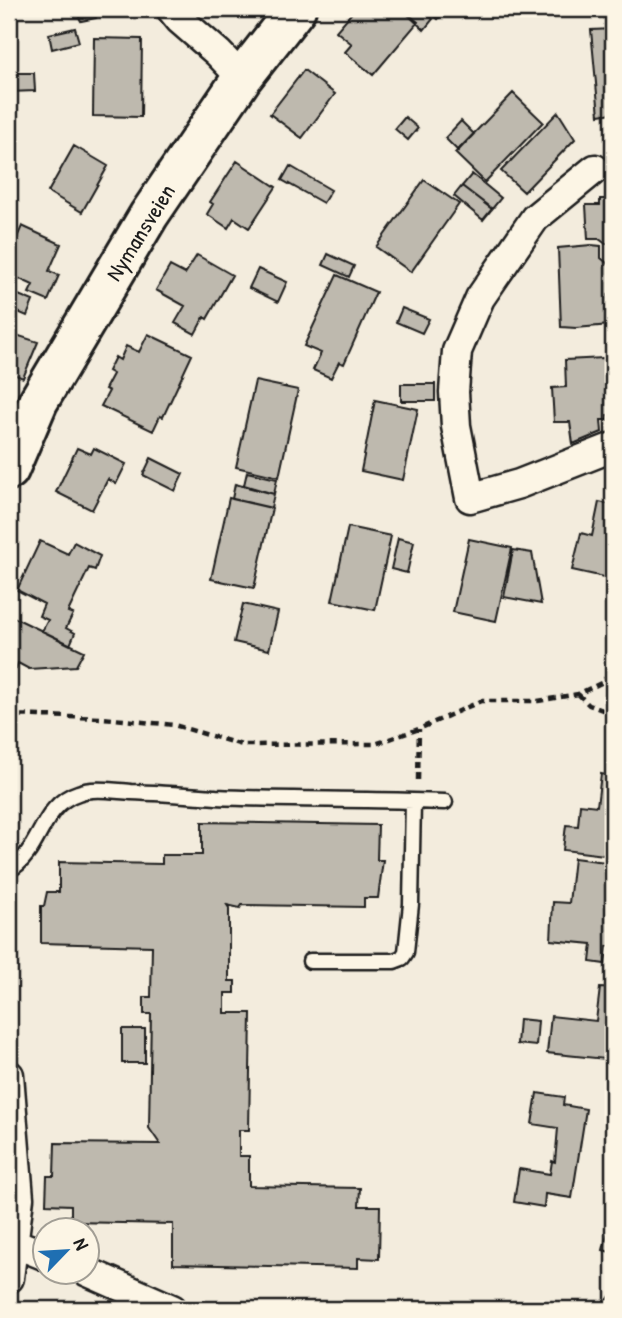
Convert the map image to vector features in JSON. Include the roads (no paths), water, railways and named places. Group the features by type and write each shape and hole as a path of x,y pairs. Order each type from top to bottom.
{"street":[{"path":"171,9 242,78"},
{"name":"Nymansveien","path":"13,447 149,215 242,78 296,9"},
{"path":"595,169 535,218 480,298 457,351 454,392 456,426 470,498 525,482 613,447"},
{"path":"9,1075 19,1198 9,1278"},
{"path":"14,1243 32,1250"},
{"path":"102,1278 172,1309"}],"lane":[{"path":"9,870 16,866 35,841 46,818 62,801 79,792 105,790 252,799 445,802"},
{"path":"310,961 394,961 402,958 406,952 411,904 415,801"}]}
